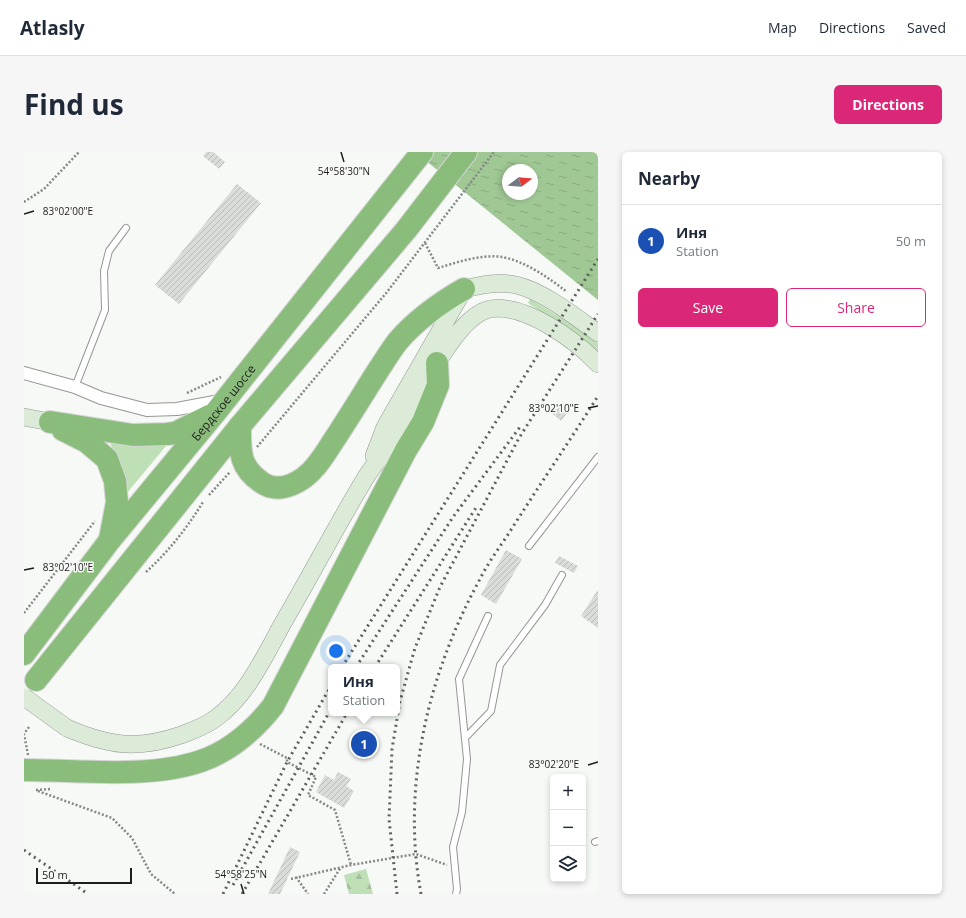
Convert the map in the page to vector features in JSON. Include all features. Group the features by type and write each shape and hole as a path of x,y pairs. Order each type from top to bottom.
{"highway":[{"name":"Бердское шоссе","path":"24,654 110,540 221,406 378,210 422,152"},
{"path":"30,689 240,426 406,230 466,152"},
{"path":"240,426 240,448 242,460 244,465 254,477 263,484 274,487 286,487 297,482 317,465 396,343 415,323 436,305 464,289"},
{"path":"27,765 97,772 173,768 201,761 226,748 259,724 273,706 400,454 423,422 438,385 437,363"},
{"path":"50,422 134,435 167,434 175,433 221,406"},
{"path":"50,422 87,442 107,459 115,481 117,502 110,540"}],"main road":[{"path":"367,475 385,426 464,289 501,284 516,285 553,301 598,333"},
{"path":"30,689 67,728 90,738 112,743 136,745 159,742 191,732 216,718 237,699 253,674 367,475 398,433 437,363 463,327 476,316 488,310 503,309 534,318 567,338 598,364"},
{"path":"24,417 50,422"}],"street":[{"path":"24,374 75,387 101,398 147,410 221,406"}],"lane":[{"path":"75,387 105,310 104,271 109,251 126,228"},
{"path":"529,546 598,457"},
{"path":"367,475 387,463"},
{"path":"465,738 491,711 500,665 545,605 562,575"},
{"path":"456,894 457,889 453,847 462,812 467,759 459,679 488,616"}],"path":[{"path":"24,202 44,189 79,152"},
{"path":"256,448 425,244 494,152"},
{"path":"425,244 438,268"},
{"path":"24,613 95,521"},
{"path":"27,765 24,734 29,727"},
{"path":"36,790 112,818 132,838 151,874 175,894"},
{"path":"308,795 335,810 351,865"},
{"path":"291,879 351,865 416,854 455,868"},
{"path":"324,894 341,867"},
{"path":"296,878 308,894"}],"green space":[{"path":"530,299 572,324 598,343 598,357 571,332 528,303"},
{"path":"108,438 147,445 166,446 127,493 127,481"},
{"path":"366,869 373,894 349,894 344,875"}],"water":[{"path":"415,152 598,152 598,300"}],"building":[{"path":"206,152 213,152 225,162 219,169 203,156"},
{"path":"237,184 261,203 179,304 155,285"},
{"path":"558,407 567,413 561,421 553,414"},
{"path":"506,550 522,559 496,604 481,595"},
{"path":"559,556 578,566 574,573 555,563"},
{"path":"598,591 598,628 581,616"},
{"path":"338,772 351,779 346,786 354,791 344,808 316,792 325,775 334,780"},
{"path":"290,847 300,852 280,894 268,894"}],"railway":[{"path":"344,664 598,259"},
{"path":"400,701 415,648 440,587 519,438 598,314"},
{"path":"421,894 416,853 414,813 417,772 433,692 446,653 462,615 486,567 598,396"},
{"path":"358,664 453,517 520,427"},
{"path":"377,664 477,506"},
{"path":"223,894 287,762 328,691"},
{"path":"233,885 328,714"},
{"path":"242,894 345,716"},
{"path":"397,894 389,819 392,749 398,716"},
{"path":"24,850 88,894"}],"place":[{"name":"Иня","path":"364,744"}]}
